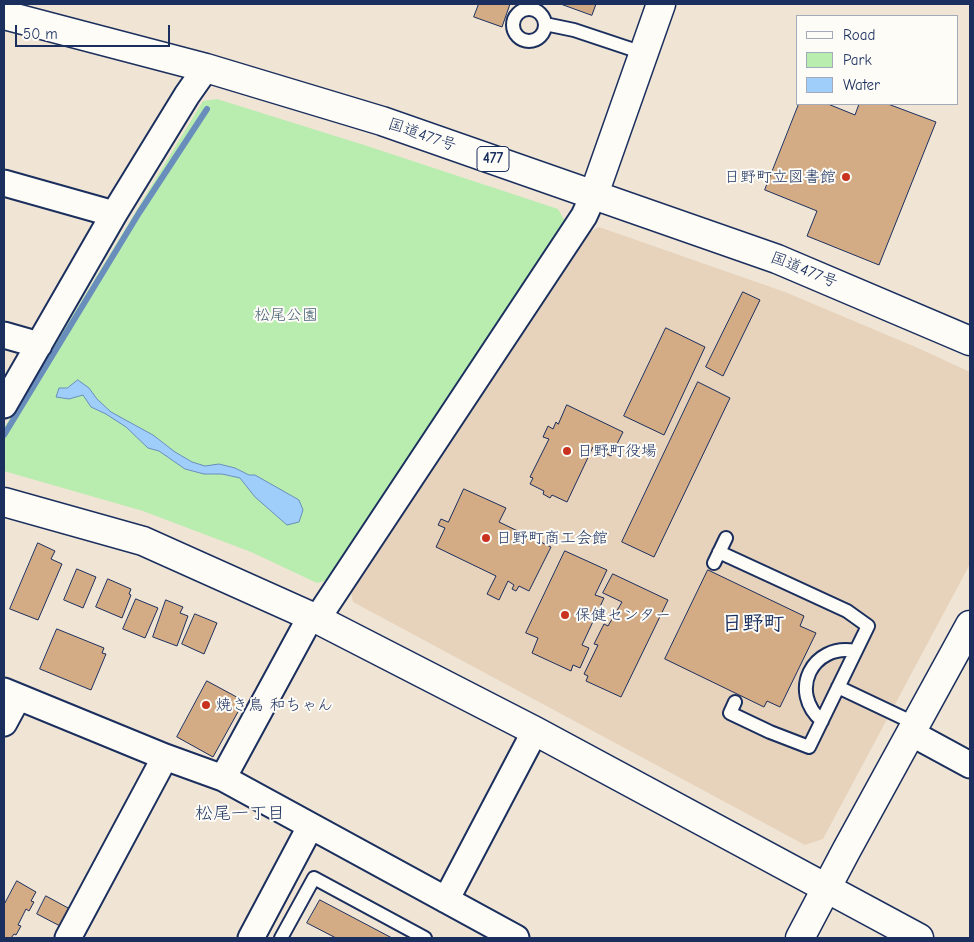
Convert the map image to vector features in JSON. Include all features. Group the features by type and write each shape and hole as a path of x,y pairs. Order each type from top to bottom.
{"main road":[{"path":"594,194 661,4"},
{"name":"国道477号","path":"4,15 206,68 382,121 777,259 970,341"},
{"path":"4,502 143,541 314,617 535,732 919,938"},
{"path":"800,938 970,625"}],"street":[{"path":"4,405 114,214 187,94 206,68"},
{"path":"4,183 114,214"},
{"path":"223,778 314,617 584,216 594,194"},
{"path":"4,335 39,345"},
{"path":"4,723 11,694 165,757 223,778 516,938"},
{"path":"913,729 970,765"},
{"path":"446,900 535,732"},
{"path":"68,938 165,757"},
{"path":"251,938 310,827"}],"lane":[{"path":"545,24 574,30 643,53"},
{"path":"726,538 716,557 847,611 868,626 808,747 730,713 735,702"},
{"path":"822,720 811,709 806,695 807,679 810,672 819,660 832,652 855,651"},
{"path":"838,687 913,729"},
{"path":"281,938 314,878 425,938"}],"shaded area":[{"path":"599,227 785,292 970,372 970,564 823,839 805,845 353,602 351,591 530,307 588,233"}],"green space":[{"name":"松尾公園","path":"217,99 558,209 566,223 331,579 317,583 251,552 143,511 4,471 4,428 203,101"}],"water":[{"path":"78,380 89,388 97,399 111,412 153,435 192,462 205,466 219,464 235,468 249,475 255,475 299,500 303,510 299,522 287,525 255,497 240,478 222,474 204,474 185,469 159,451 148,448 126,427 91,407 83,395 69,399 56,397 59,388 67,388"}],"building":[{"path":"479,4 510,4 502,27 474,17"},
{"path":"561,4 596,4 592,15"},
{"path":"799,105 830,105 855,115 859,105 891,105 936,122 879,265 807,236 817,211 765,190"},
{"path":"743,292 760,300 723,376 706,367"},
{"path":"666,328 705,347 664,435 624,416"},
{"path":"698,382 730,398 654,557 622,542"},
{"name":"日野町役場","path":"567,405 623,432 611,456 593,447 567,502 552,495 550,498 543,494 544,491 530,484 533,478 530,477 549,439 543,437 548,426 553,429 556,422 558,424"},
{"name":"日野町商工会館","path":"464,489 506,508 499,522 551,547 529,591 519,586 516,591 512,589 514,585 508,581 499,600 487,594 496,576 436,547 445,528 438,525 441,519 448,522"},
{"path":"38,543 55,551 51,559 62,564 38,620 10,609"},
{"name":"保健センター","path":"565,551 607,570 595,595 604,598 582,645 589,648 580,668 573,665 571,671 532,653 538,638 526,633"},
{"path":"77,569 96,577 83,608 64,600"},
{"path":"708,570 804,616 800,626 816,633 780,707 767,701 764,707 665,659"},
{"path":"613,574 668,600 621,697 586,681 588,676 584,674 598,645 594,644 604,624 608,626 622,602 603,593"},
{"path":"108,579 131,589 129,594 131,595 122,618 96,607"},
{"path":"136,599 158,608 145,638 123,629"},
{"path":"166,600 183,607 180,613 188,616 177,646 153,637"},
{"path":"195,614 217,623 204,654 182,644"},
{"path":"57,629 104,648 102,653 106,654 91,690 40,669"},
{"path":"207,681 244,701 213,757 177,737"},
{"path":"17,881 36,892 31,901 34,902 29,911 26,909 18,925 21,926 16,935 14,934 11,938 4,938 4,905"},
{"path":"46,896 70,909 60,926 37,914"},
{"path":"320,900 392,938 336,938 307,923"}],"waterway":[{"path":"4,435 139,213 207,109"}],"place":[{"name":"日野町立図書館","path":"846,177"},
{"name":"日野町役場","path":"567,451"},
{"name":"日野町商工会館","path":"486,538"},
{"name":"保健センター","path":"565,615"},
{"name":"焼き鳥 和ちゃん","path":"206,705"}],"district":[{"name":"日野町","path":"753,624"},
{"name":"松尾一丁目","path":"240,814"}]}
